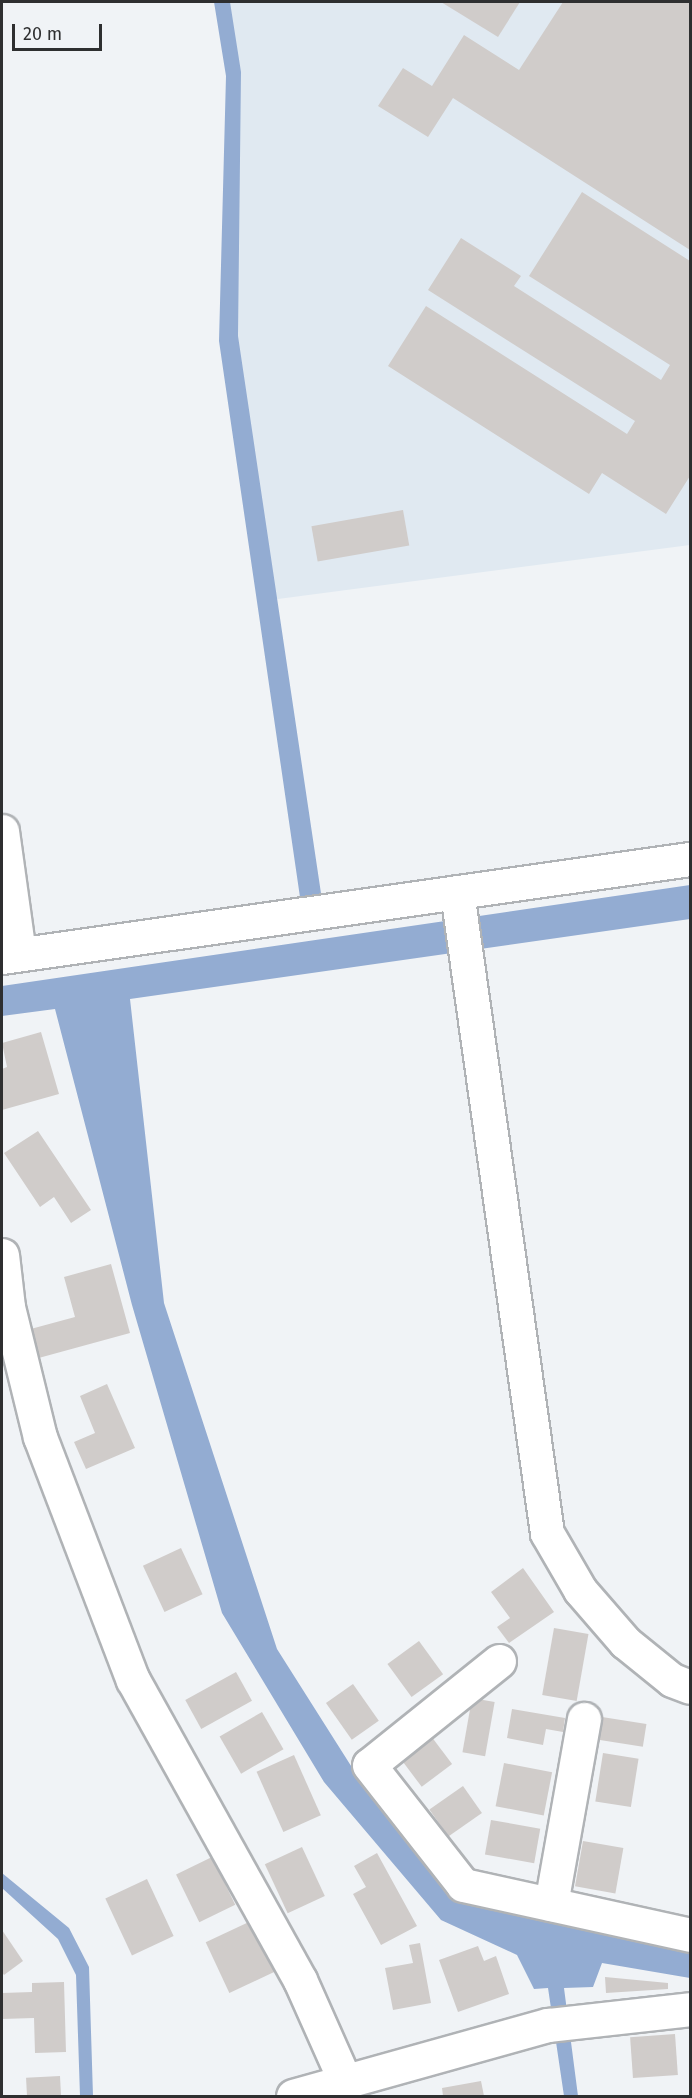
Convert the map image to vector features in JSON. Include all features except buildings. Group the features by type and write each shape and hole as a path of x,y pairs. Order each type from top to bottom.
{"street":[{"path":"2,831 10,956 690,859"},
{"path":"457,892 547,1533 579,1590 625,1642 672,1680 690,1687"},
{"path":"2,1255 8,1307 40,1437 133,1680 300,1980 345,2081"},
{"path":"499,1661 369,1766 464,1885 690,1935"},
{"path":"551,1904 584,1719"},
{"path":"293,2097 345,2081 389,2083 564,2023 690,2003"}],"shaded area":[{"path":"221,2 690,2 690,545 278,599 267,594 231,334 232,69"}],"water":[{"path":"214,2 230,2 241,72 238,336 322,900 301,904 219,341 226,76"},
{"path":"690,885 690,919 130,999 164,1303 277,1649 372,1799 466,1900 690,1949 690,1978 602,1963 593,1987 564,1988 578,2096 564,2096 548,1988 534,1989 517,1955 441,1920 324,1782 222,1613 132,1305 55,1009 2,1016 2,986"},
{"path":"2,1873 69,1928 89,1967 93,2096 80,2096 76,1975 58,1939 2,1888"}]}
